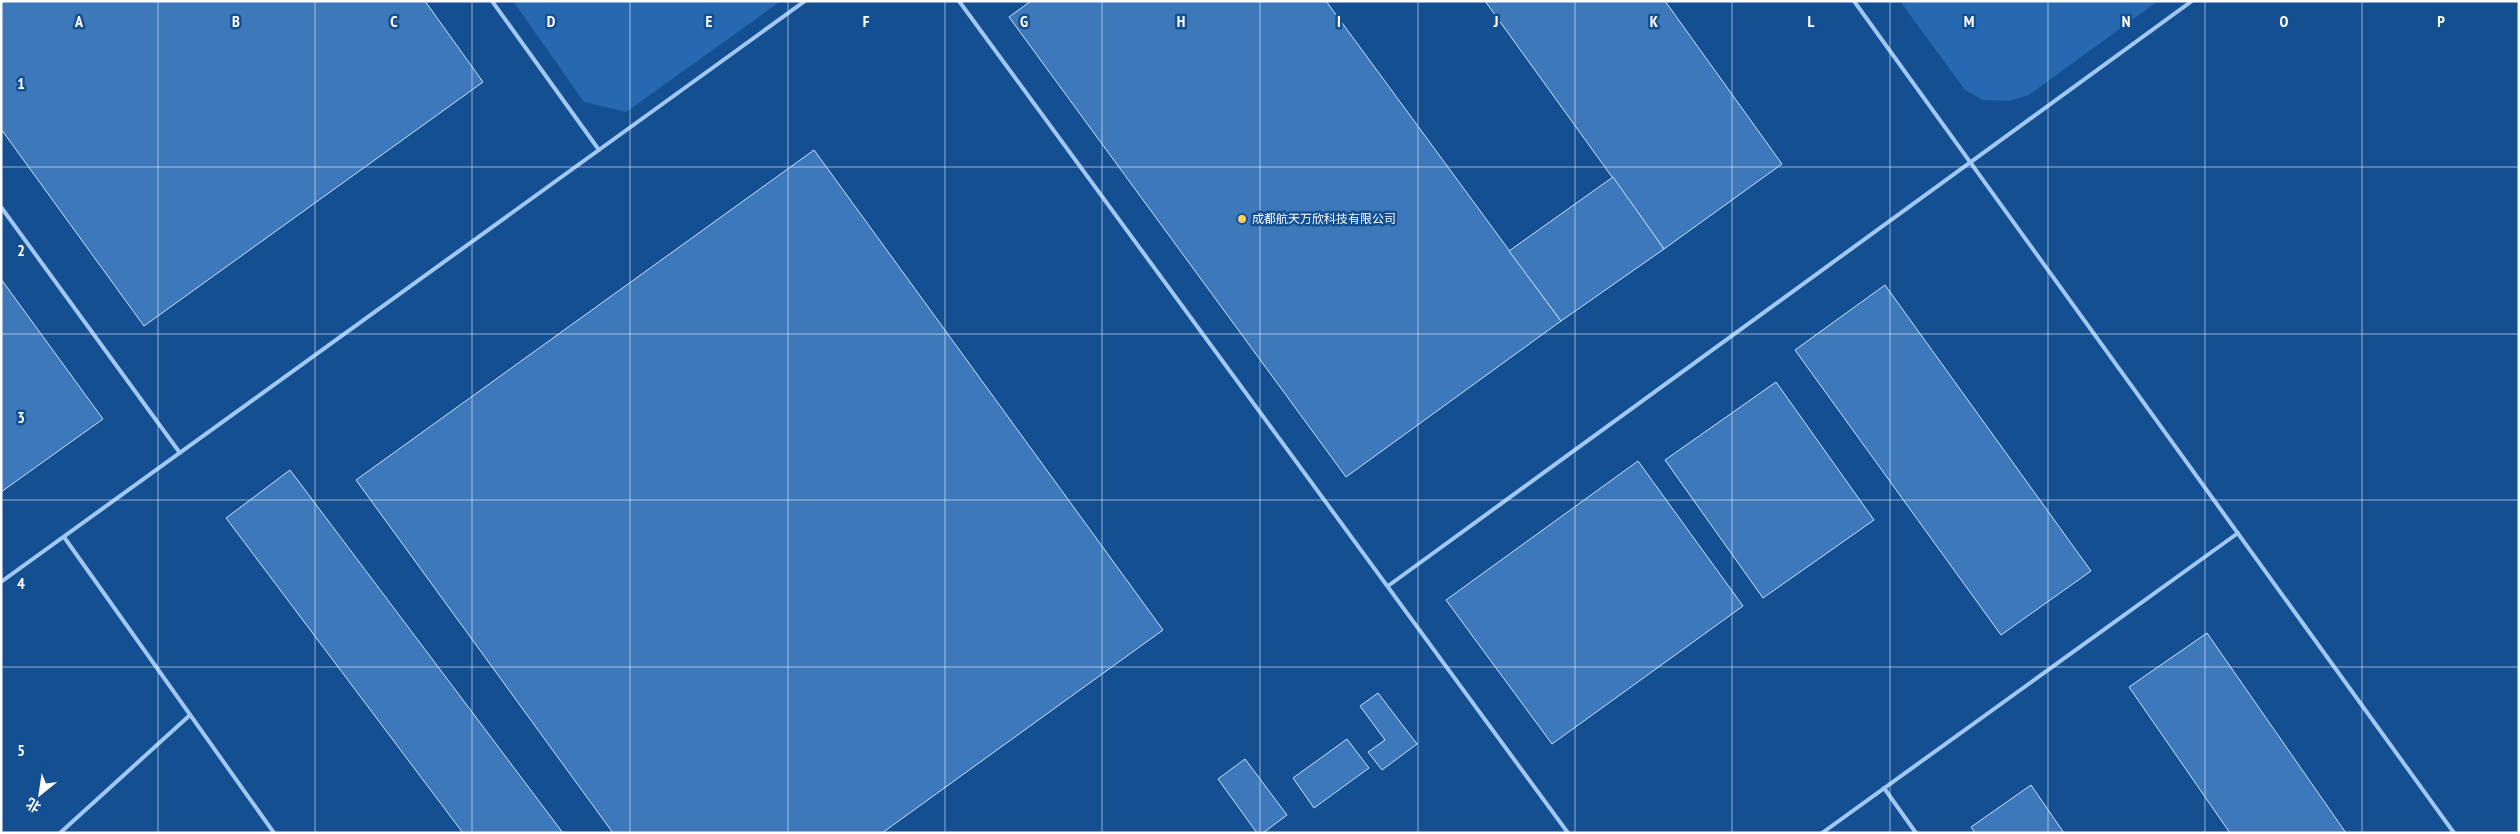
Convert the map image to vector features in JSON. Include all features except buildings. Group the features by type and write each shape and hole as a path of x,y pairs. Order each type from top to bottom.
{"lane":[{"path":"492,1 599,150"},
{"path":"1,582 805,1"},
{"path":"959,1 1568,833"},
{"path":"1854,1 2454,833"},
{"path":"1388,586 2192,1"},
{"path":"1,207 180,453"},
{"path":"1822,833 2238,533"},
{"path":"64,537 274,833"},
{"path":"60,833 190,715"},
{"path":"1884,788 1916,833"}],"shaded area":[{"path":"513,1 781,1 626,112 584,102"},
{"path":"1900,1 2158,1 2029,95 2009,101 1983,100 1965,90"}],"place":[{"name":"成都航天万欣科技有限公司","path":"1242,219"}]}
